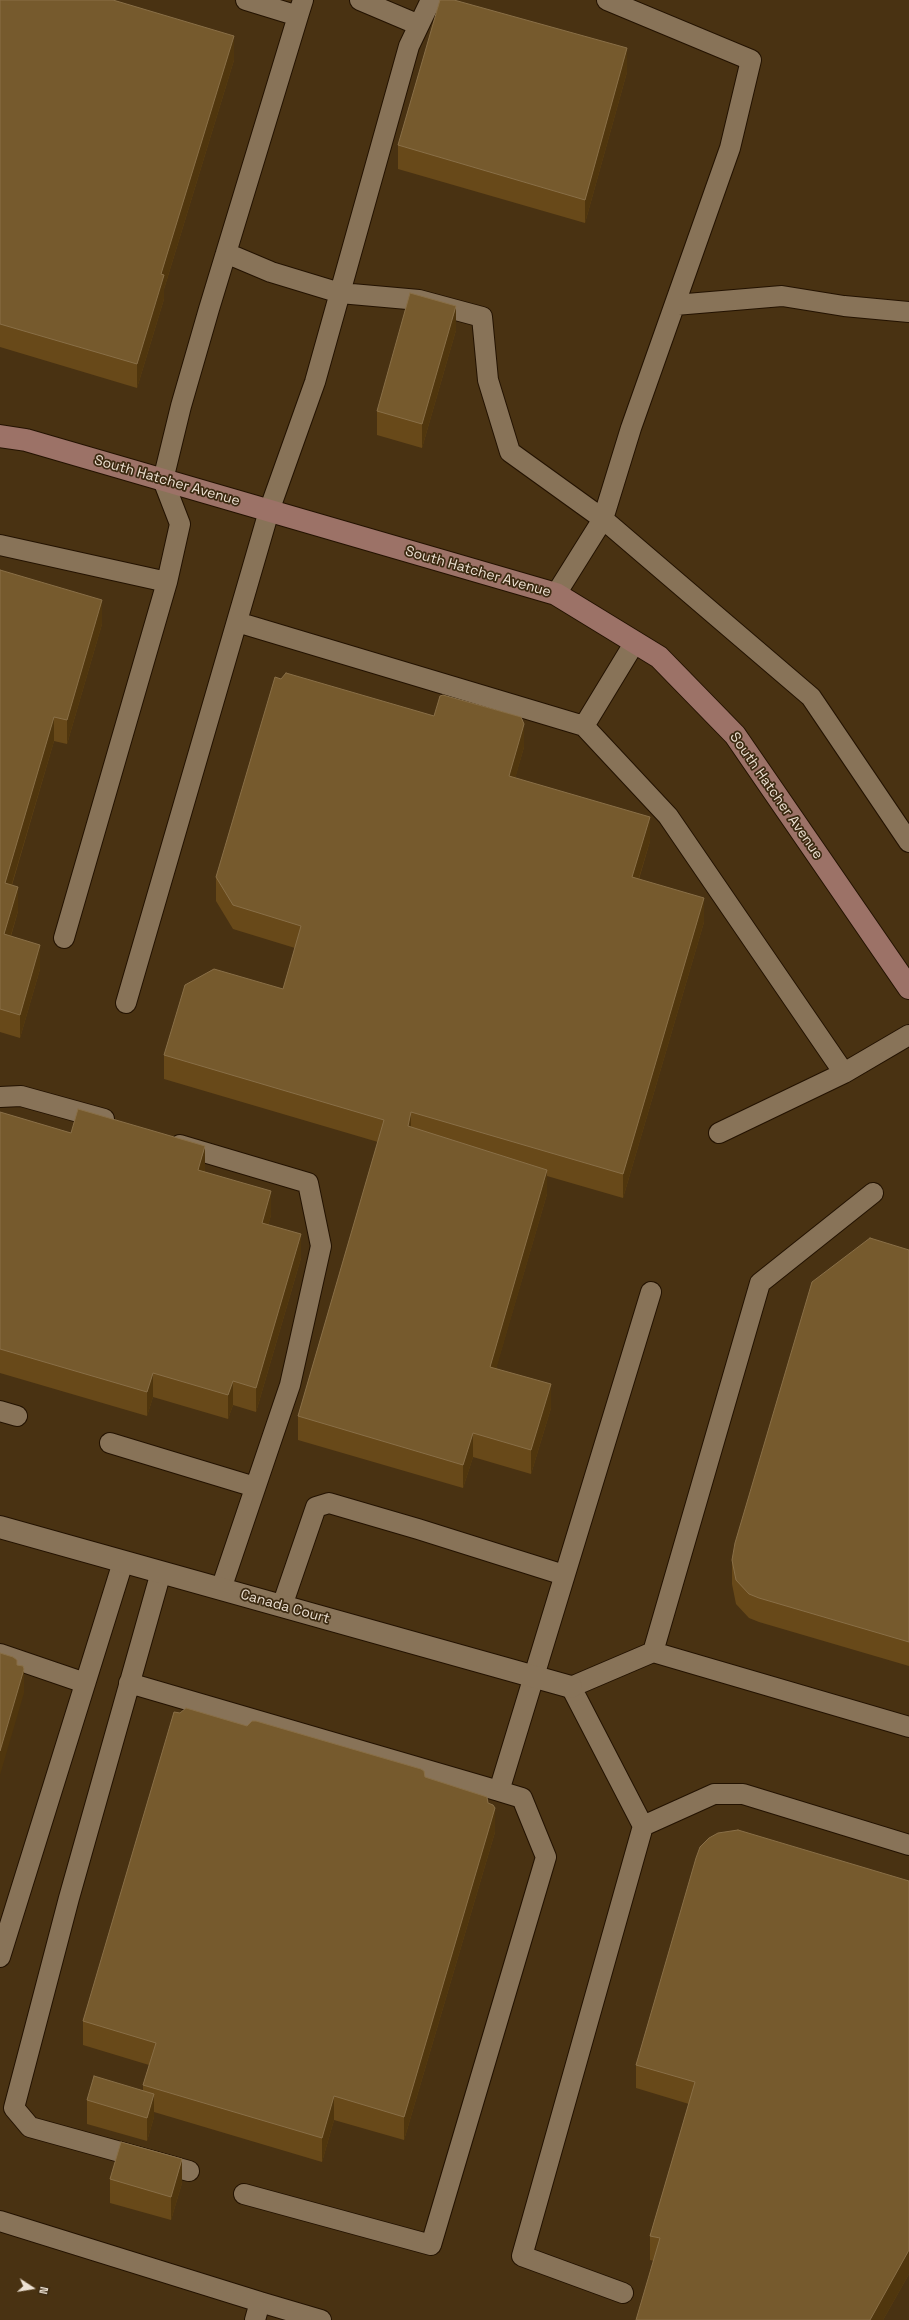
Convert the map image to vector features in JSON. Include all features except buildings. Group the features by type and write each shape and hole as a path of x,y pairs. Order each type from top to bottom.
{"street":[{"name":"South Hatcher Avenue","path":"0,436 26,440 556,594 659,657 735,735 909,988"},
{"name":"Canada Court","path":"0,1527 571,1688"}],"lane":[{"path":"64,938 167,582 180,524 163,480 181,406 226,252 301,8 246,0"},
{"path":"360,0 419,25"},
{"path":"126,1003 269,511 315,382 409,46 431,0"},
{"path":"556,594 603,519 631,428 730,148 751,60 607,0"},
{"path":"226,252 271,272 340,292 419,300 482,317 488,380 510,452 603,519 811,697 909,842"},
{"path":"675,305 782,296 844,306 909,312"},
{"path":"0,546 167,582"},
{"path":"237,622 584,726 668,816 844,1073"},
{"path":"584,726 635,642"},
{"path":"719,1134 844,1073 909,1035"},
{"path":"0,1097 20,1096 122,1125"},
{"path":"163,1139 308,1183 321,1246 290,1385 221,1589"},
{"path":"654,1652 760,1283 873,1193"},
{"path":"499,1791 532,1676 651,1292"},
{"path":"110,1443 255,1487"},
{"path":"282,1606 316,1507 329,1503 564,1575"},
{"path":"0,1958 123,1562"},
{"path":"161,1572 55,1951 14,2108 30,2127 189,2171"},
{"path":"623,2293 522,2256 643,1826 571,1688 654,1652 909,1727"},
{"path":"0,1654 85,1683"},
{"path":"129,1683 522,1798 546,1857 431,2245 244,2194"},
{"path":"643,1826 714,1794 743,1794 909,1845"},
{"path":"0,2221 258,2311 313,2319"}],"shaded area":[{"path":"0,0 909,0 909,2320 0,2320"}]}
